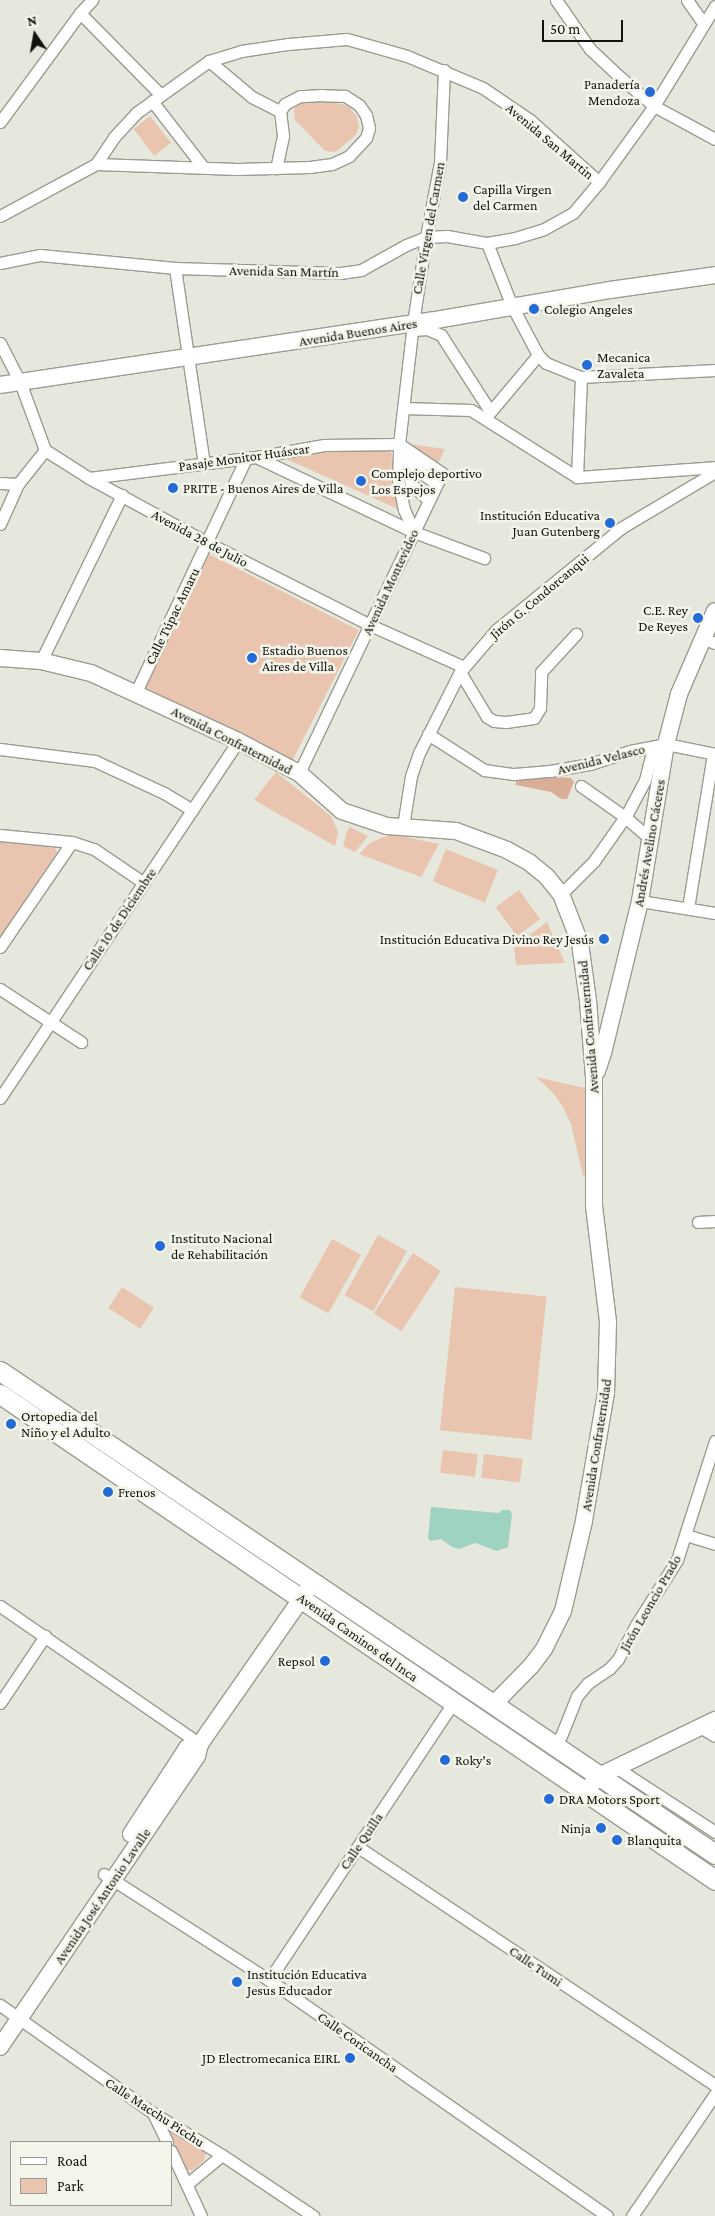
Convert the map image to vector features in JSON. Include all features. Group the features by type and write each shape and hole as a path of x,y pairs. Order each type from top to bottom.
{"main road":[{"name":"Avenida Caminos del Inca","path":"0,1371 715,1854"},
{"name":"Avenida Caminos del Inca","path":"0,1394 715,1880"}],"street":[{"path":"0,122 80,13 92,0"},
{"path":"556,0 590,50 654,106 715,139"},
{"path":"687,0 704,24"},
{"name":"Avenida San Martín","path":"0,263 40,254 175,268 340,273 362,270 406,245 426,237 447,236 487,243 515,238 544,229 573,213 600,182 654,106 715,6"},
{"path":"80,13 156,98 203,167"},
{"name":"Avenida San Martin","path":"0,216 96,164 124,124 156,98 209,61 240,51 288,44 347,39 407,56 484,88 530,120 600,182"},
{"path":"209,61 252,97 280,111"},
{"name":"Calle Virgen del Carmen","path":"414,532 404,510 398,480 399,444 412,327 440,162 444,70"},
{"path":"96,164 237,169 276,168 310,167 332,164 349,156 366,138 369,128 366,116 359,105 345,96 300,96 285,104 280,111 283,136 276,168"},
{"path":"487,243 512,306 538,355 546,364 581,377 715,370"},
{"path":"175,268 204,464"},
{"name":"Avenida Buenos Aires","path":"0,385 187,357 412,327 512,306 715,275"},
{"path":"412,327 427,329 441,335 488,415"},
{"path":"0,344 20,382 45,450 18,484 0,524"},
{"path":"488,415 538,355"},
{"path":"577,477 581,377"},
{"path":"403,408 471,410 488,415 577,477 715,468"},
{"name":"Pasaje Monitor Huáscar","path":"89,478 251,458 341,443 399,444"},
{"path":"399,444 406,461 411,484 429,500"},
{"name":"Avenida Montevideo","path":"299,773 442,473 399,444"},
{"name":"Avenida 28 de Julio","path":"45,450 89,478 208,543 462,669"},
{"path":"251,458 414,532 484,558"},
{"name":"Calle Túpac Amaru","path":"136,692 251,458"},
{"path":"406,461 436,484"},
{"name":"Jirón G. Condorcanqui","path":"403,826 411,776 418,753 462,669 496,630 621,528 715,472"},
{"path":"0,483 18,484"},
{"path":"41,661 122,495"},
{"name":"Andrés Avelino Cáceres","path":"594,1078 603,1053 640,901 650,839 660,745 679,694 709,641 715,611"},
{"path":"462,669 487,717 494,722 534,718 540,708 541,672 576,634"},
{"name":"Avenida Confraternidad","path":"0,658 41,661 91,673 136,692 238,741 299,773 342,810 386,826 456,831 507,850 530,863 547,877 561,894 580,943 588,1001 594,1078 594,1206 608,1322 606,1393 584,1521 563,1611 544,1649 531,1666 493,1705 482,1722"},
{"name":"Avenida Velasco","path":"428,734 484,770 514,774 550,771 590,764 660,745"},
{"name":"Calle 10 de Diciembre","path":"0,1098 238,741"},
{"path":"561,894 594,861 625,817 660,745 714,754 688,908"},
{"path":"0,749 95,761 164,792 192,810"},
{"path":"582,786 625,817 650,839"},
{"path":"0,835 72,842 94,850 144,882"},
{"path":"0,947 72,842"},
{"path":"640,901 715,913"},
{"path":"0,989 81,1042"},
{"path":"698,1222 715,1221"},
{"name":"Jirón Leoncio Prado","path":"554,1746 561,1736 577,1696 588,1683 609,1669 618,1659 636,1625 676,1560 686,1535 715,1441"},
{"path":"686,1535 715,1544"},
{"name":"Avenida José Antonio Lavalle","path":"0,2028 197,1756 200,1744 313,1583"},
{"path":"0,1606 200,1744"},
{"path":"0,1703 45,1636"},
{"name":"Calle Quilla","path":"269,1980 453,1703"},
{"path":"585,1792 599,1776 708,1723 715,1736"},
{"path":"617,1768 715,1832"},
{"name":"Calle Tumi","path":"358,1847 715,2085"},
{"name":"Calle Coricancha","path":"109,1877 269,1980 608,2216"},
{"name":"Avenida José Antonio Lavalle","path":"0,2047 10,2012"},
{"name":"Calle Macchu Picchu","path":"10,2012 153,2112 222,2155 312,2216"},
{"path":"632,2216 715,2094"},
{"path":"153,2112 167,2141"},
{"path":"172,2153 201,2216"},
{"path":"187,2184 222,2155"}],"green space":[{"path":"313,98 345,105 357,117 359,127 355,136 337,151 330,152 324,150 295,120 294,111 297,104 300,101"},
{"path":"150,116 171,143 154,156 133,129"},
{"path":"409,444 445,449 437,466"},
{"name":"Complejo deportivo Los Espejos","path":"332,449 389,450 392,454 391,477 398,509 284,458"},
{"name":"Estadio Buenos Aires de Villa","path":"209,554 359,630 291,762 142,686"},
{"path":"276,772 331,816 338,832 335,846 254,800"},
{"path":"350,827 368,836 355,852 343,846"},
{"path":"391,834 439,844 421,877 359,854 370,843"},
{"path":"0,839 54,844 57,853 0,939"},
{"path":"446,849 498,870 485,902 433,881"},
{"path":"519,890 540,919 517,936 496,907"},
{"path":"547,922 565,963 516,965 514,946"},
{"path":"536,1077 589,1089 591,1176 583,1176 571,1124 563,1107 553,1093"},
{"path":"378,1235 407,1251 373,1311 345,1295"},
{"path":"332,1239 361,1255 328,1314 300,1298"},
{"path":"413,1253 441,1271 401,1331 374,1313"},
{"path":"122,1287 154,1308 140,1329 108,1308"},
{"path":"455,1287 546,1297 531,1440 440,1430"},
{"path":"443,1450 478,1454 475,1477 440,1473"},
{"path":"484,1454 523,1459 520,1483 481,1478"},
{"path":"163,2123 206,2152 204,2160 193,2170 187,2170"}],"shaded area":[{"path":"559,777 571,778 574,782 567,799 561,799 551,792 516,785 516,781"},
{"path":"431,1507 499,1513 502,1510 510,1510 512,1514 508,1547 497,1551 475,1543 459,1549 452,1547 441,1539 430,1541 428,1538"}],"place":[{"name":"Panadería Mendoza","path":"650,92"},
{"name":"Capilla Virgen del Carmen","path":"463,197"},
{"name":"Colegio Angeles","path":"534,309"},
{"name":"Mecanica Zavaleta","path":"587,365"},
{"name":"Complejo deportivo Los Espejos","path":"361,481"},
{"name":"PRITE - Buenos Aires de Villa","path":"173,488"},
{"name":"Institución Educativa Juan Gutenberg","path":"610,523"},
{"name":"C.E. Rey De Reyes","path":"698,618"},
{"name":"Estadio Buenos Aires de Villa","path":"252,658"},
{"name":"Institución Educativa Divino Rey Jesús","path":"604,939"},
{"name":"Instituto Nacional de Rehabilitación","path":"160,1246"},
{"name":"Ortopedia del Niño y el Adulto","path":"11,1424"},
{"name":"Frenos","path":"108,1492"},
{"name":"Repsol","path":"325,1661"},
{"name":"Roky's","path":"445,1760"},
{"name":"DRA Motors Sport","path":"549,1799"},
{"name":"Ninja","path":"601,1828"},
{"name":"Blanquita","path":"617,1840"},
{"name":"Institución Educativa Jesus Educador","path":"237,1982"},
{"name":"JD Electromecanica EIRL","path":"350,2058"}]}
